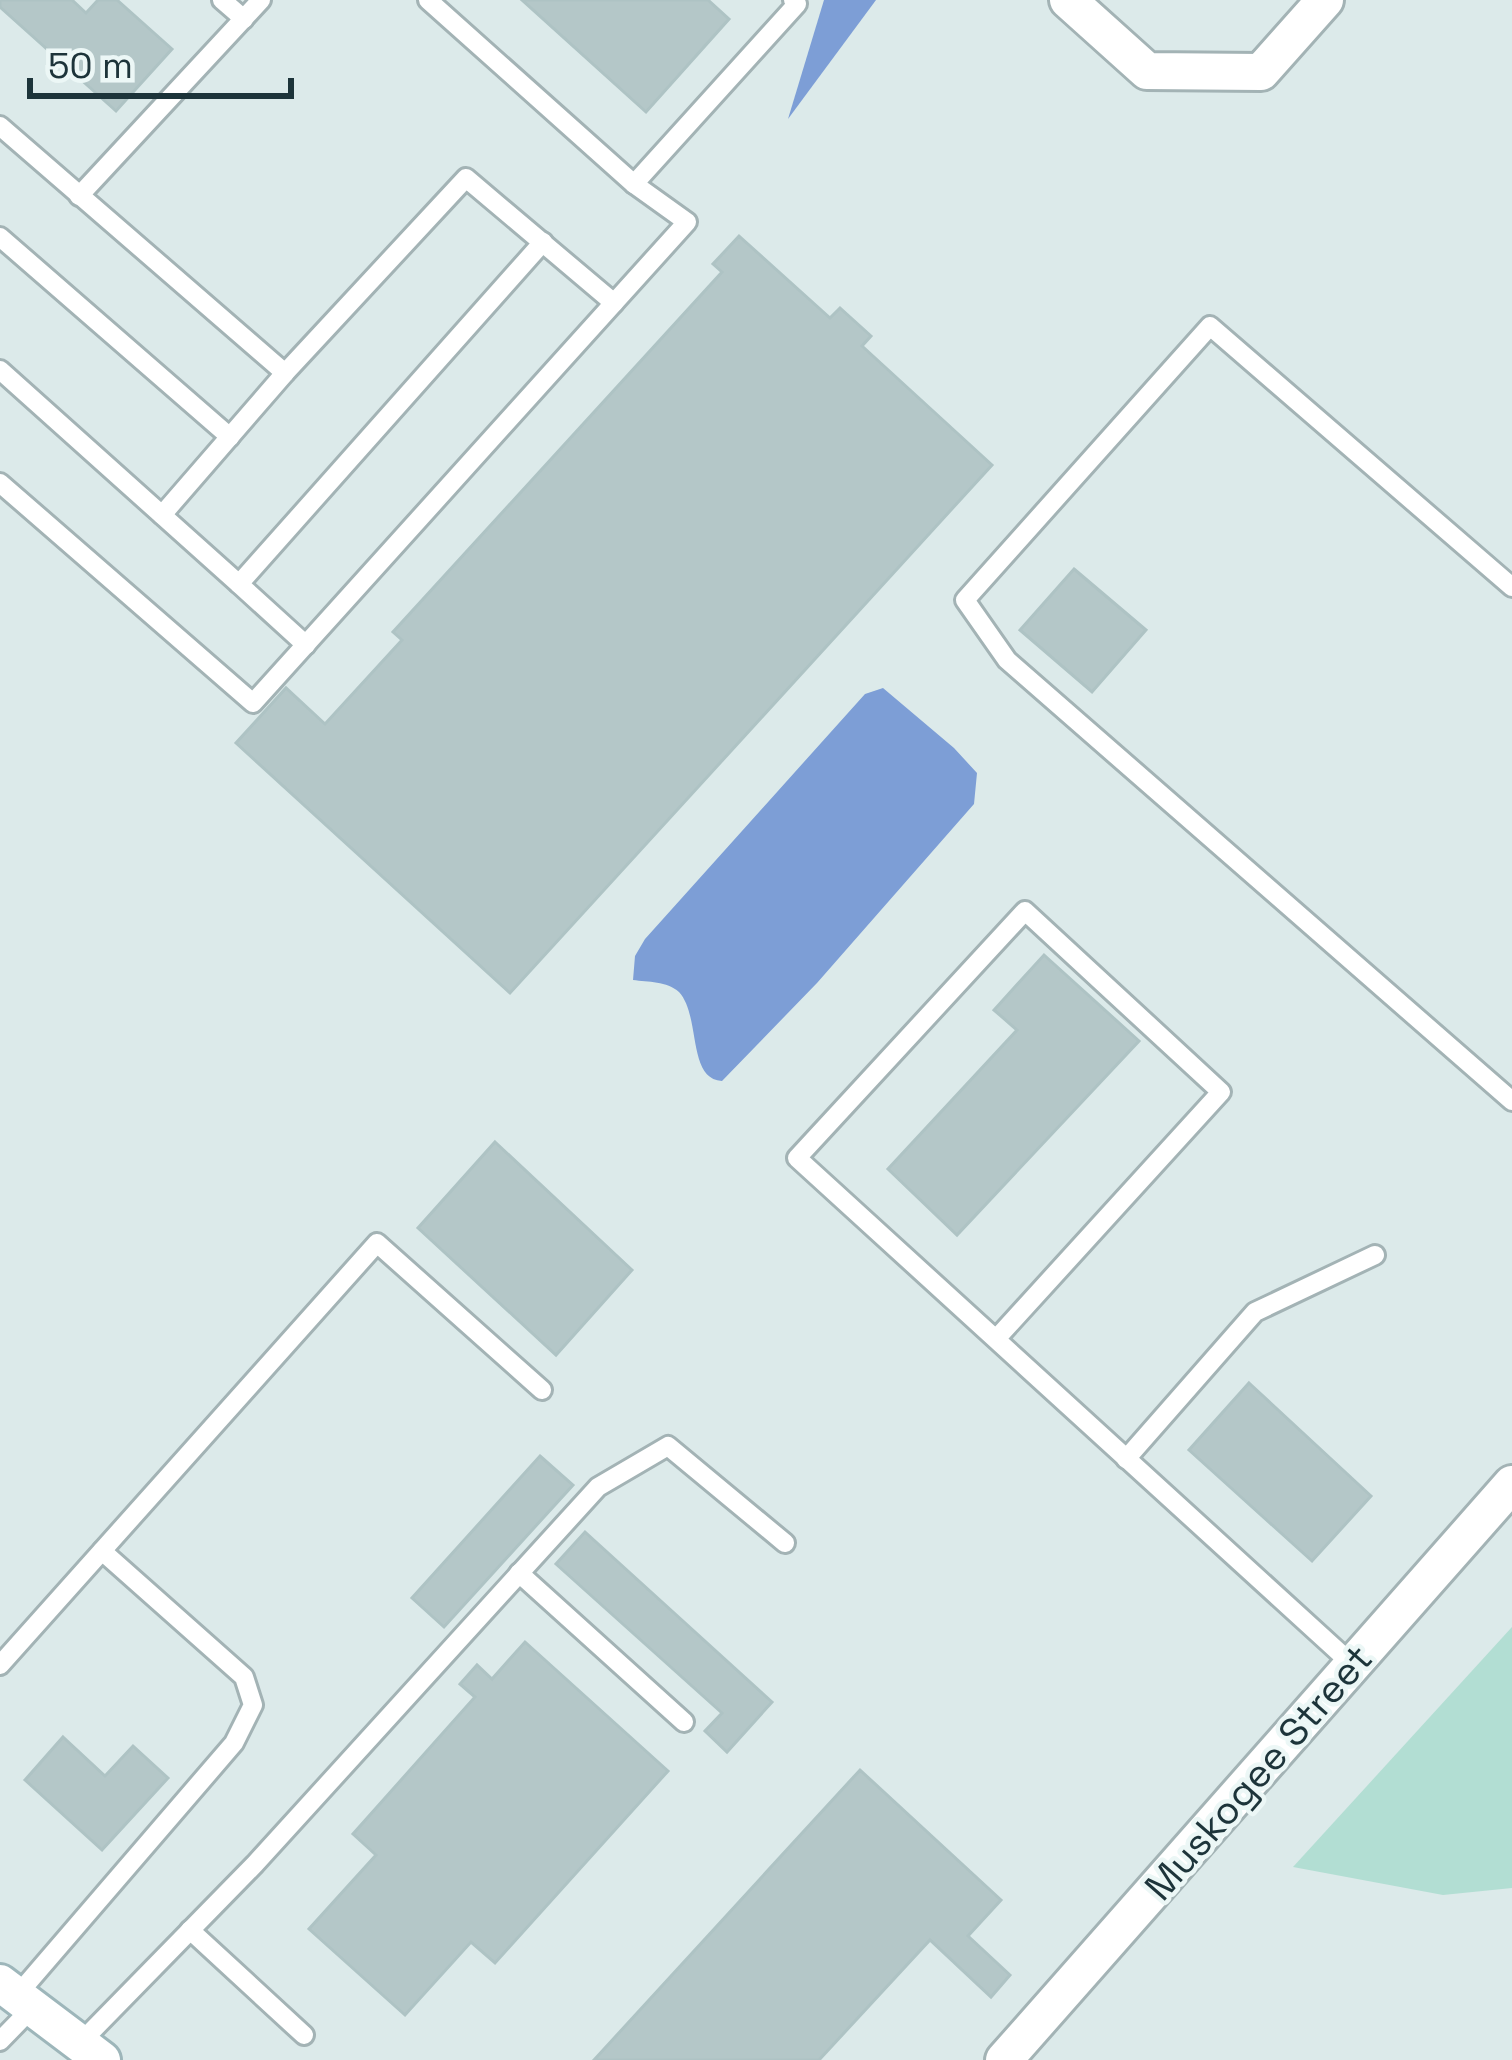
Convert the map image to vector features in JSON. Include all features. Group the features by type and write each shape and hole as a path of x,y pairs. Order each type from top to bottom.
{"street":[{"path":"1068,0 1148,71 1261,72 1325,0"},
{"name":"Muskogee Street","path":"1004,2060 1512,1484"},
{"path":"15,1984 86,2046"}],"lane":[{"path":"222,0 244,19"},
{"path":"79,196 261,0"},
{"path":"0,483 253,703 687,222 634,184 428,0"},
{"path":"634,184 797,4 793,0"},
{"path":"0,126 285,373"},
{"path":"161,514 466,178 614,303"},
{"path":"0,237 230,437"},
{"path":"238,584 543,242"},
{"path":"1512,587 1210,326 965,600 1007,660 1512,1101"},
{"path":"0,370 305,645"},
{"path":"996,1340 1221,1092 1024,911 796,1158 1353,1665"},
{"path":"0,1666 376,1243 542,1390"},
{"path":"1126,1459 1255,1312 1375,1256"},
{"path":"86,2046 598,1486 668,1446 785,1544"},
{"path":"0,2041 15,1984 234,1743 254,1705 244,1677 102,1551"},
{"path":"518,1573 684,1721"},
{"path":"190,1930 304,2035"}],"green space":[{"path":"1512,1627 1512,1888 1443,1895 1293,1867"}],"water":[{"path":"824,0 876,0 788,119"},
{"path":"883,688 977,773 974,804 817,983 722,1081 711,1078 699,1058 686,1003 669,986 633,980 635,956 645,939 865,694"}],"building":[{"path":"0,0 72,0 86,13 98,0 117,0 172,49 116,111 0,7"},
{"path":"522,0 708,0 729,19 646,112"},
{"path":"739,236 830,318 840,308 871,336 862,346 992,465 510,993 236,743 286,688 325,724 402,640 393,632 722,272 713,264"},
{"path":"1074,569 1146,630 1092,692 1020,630"},
{"path":"1044,955 1139,1041 957,1235 888,1169 1017,1030 994,1010"},
{"path":"495,1142 632,1270 556,1355 418,1228"},
{"path":"1249,1383 1371,1496 1312,1561 1189,1450"},
{"path":"540,1456 573,1485 444,1627 412,1598"},
{"path":"585,1532 772,1702 727,1752 705,1731 722,1713 556,1564"},
{"path":"525,1642 668,1771 495,1963 471,1942 405,2015 309,1929 376,1855 353,1834 475,1697 460,1684 477,1665 492,1679"},
{"path":"63,1737 105,1776 133,1746 168,1778 102,1850 25,1780"},
{"path":"860,1770 1001,1900 968,1936 1010,1975 991,1997 930,1940 819,2060 594,2060"}]}
